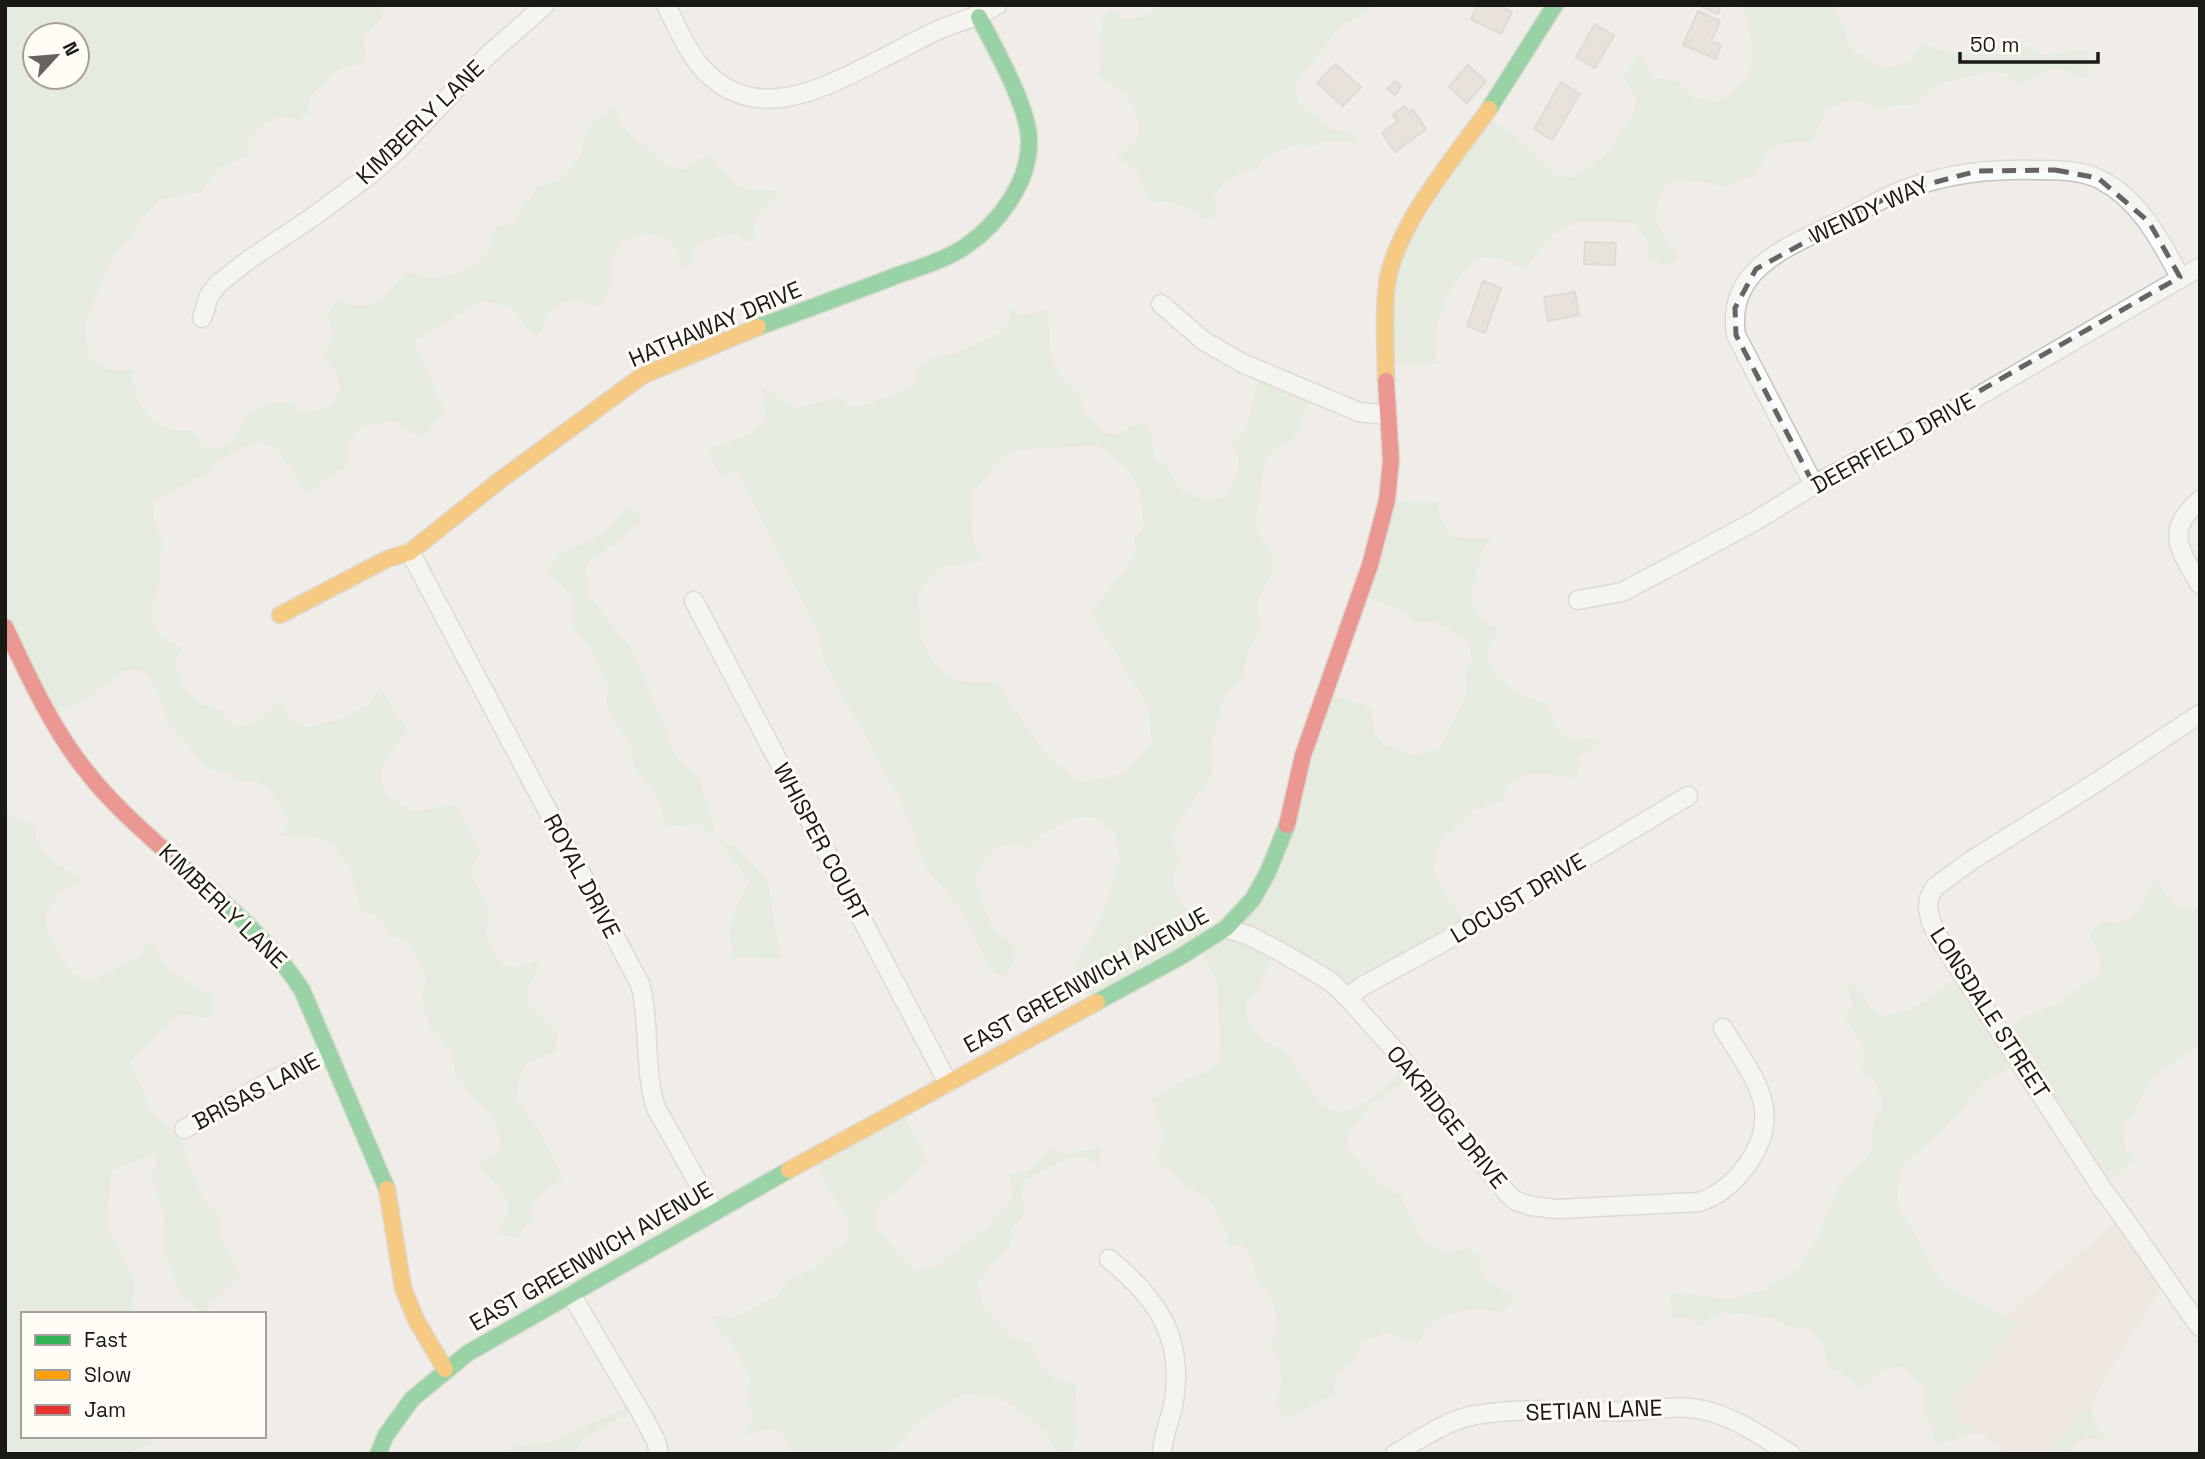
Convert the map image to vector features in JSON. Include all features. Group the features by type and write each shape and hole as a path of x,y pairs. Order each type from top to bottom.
{"street":[{"name":"KIMBERLY LANE","path":"202,318 209,296 218,284 371,174 399,149 486,57 545,5"},
{"path":"666,5 685,43 707,73 722,85 754,99 787,99 818,89 943,29 979,17 997,5"},
{"name":"EAST GREENWICH AVENUE","path":"377,1454 386,1435 412,1399 468,1353 714,1211 1180,957 1226,928 1253,900 1286,828 1303,755 1370,565 1387,500 1391,460 1387,415 1387,285 1396,251 1410,220 1495,101 1555,5"},
{"name":"HATHAWAY DRIVE","path":"280,615 387,559 410,552 499,481 642,376 743,333 949,256 965,248 984,233 1020,182 1028,155 1027,120 979,17"},
{"name":"WENDY WAY","path":"1814,485 1736,335 1735,308 1743,287 1756,269 1775,254 1895,193 1950,174 2009,169 2055,170 2098,178 2116,189 2149,222 2180,277"},
{"name":"DEERFIELD DRIVE","path":"1578,600 1622,592 1755,522 1814,485 1972,400 2200,267"},
{"path":"1161,304 1204,341 1242,363 1359,412 1387,415"},
{"path":"2200,500 2185,513 2177,529 2177,542 2200,585"},
{"name":"ROYAL DRIVE","path":"410,552 639,984 647,1023 653,1100 714,1211"},
{"name":"WHISPER COURT","path":"694,601 948,1083"},
{"name":"KIMBERLY LANE","path":"5,627 44,705 81,767 124,813 254,929 290,968 374,1152 392,1208 397,1266 409,1307 445,1370"},
{"name":"LONSDALE STREET","path":"2200,714 1934,887 1928,908 1939,938 2103,1190 2200,1327"},
{"name":"LOCUST DRIVE","path":"1348,998 1361,987 1449,939 1688,796"},
{"name":"OAKRIDGE DRIVE","path":"1226,928 1250,936 1330,981 1398,1054 1507,1193 1516,1201 1531,1206 1557,1209 1699,1202 1712,1198 1739,1177 1758,1149 1765,1129 1766,1112 1749,1071 1723,1028"},
{"name":"BRISAS LANE","path":"184,1129 328,1053"},
{"path":"1109,1259 1136,1281 1158,1309 1170,1334 1176,1382 1162,1454"},
{"path":"571,1294 641,1412 656,1441 659,1454"},
{"name":"SETIAN LANE","path":"1395,1454 1427,1434 1475,1415 1680,1406 1712,1412 1740,1424 1791,1454"}],"highlighted area":[{"path":"2055,170 2098,178 2149,222 2180,277 1814,485 1736,335 1735,308 1756,269 1895,193 1977,171"}],"shaded area":[{"path":"2122,1217 2164,1283 2088,1407 2044,1454 2005,1453 1958,1419 1953,1399 2018,1324 2006,1316"}],"green space":[{"path":"5,5 380,5 384,17 365,36 366,57 363,63 335,71 310,97 309,114 299,120 277,118 261,127 249,138 249,156 220,167 201,192 159,200 142,217 132,239 114,254 106,269 85,326 89,357 106,369 132,370 141,405 148,414 166,427 190,430 204,448 221,448 232,443 239,433 244,417 270,403 288,402 302,413 329,405 335,399 339,387 336,374 323,356 333,335 328,313 338,300 360,306 369,304 385,295 407,270 427,277 449,276 480,261 487,253 496,227 513,222 538,186 561,180 580,156 588,127 614,106 622,126 670,168 686,169 709,153 722,172 736,184 754,190 776,190 779,196 758,213 755,239 743,242 738,235 713,238 692,252 691,265 681,270 680,254 665,236 639,234 622,244 612,257 612,283 603,304 591,306 580,299 568,300 547,313 542,331 533,336 512,307 482,301 413,342 445,411 421,439 394,421 359,427 347,448 348,466 326,478 309,496 278,450 259,441 224,459 208,476 198,477 155,502 153,520 164,545 159,555 161,578 152,609 153,624 160,635 181,647 175,663 181,684 200,704 220,710 233,726 259,720 279,700 290,718 304,728 341,719 370,703 379,687 408,731 385,761 381,778 383,786 391,797 412,812 455,804 470,835 482,852 472,865 472,874 488,910 487,935 498,960 511,968 537,961 539,968 528,985 528,1003 558,1033 556,1051 528,1063 519,1077 517,1100 538,1129 564,1181 558,1181 532,1204 532,1220 522,1231 521,1239 495,1233 506,1215 506,1199 499,1186 478,1166 500,1149 499,1136 491,1117 456,1074 452,1056 445,1043 429,1027 421,996 425,982 422,968 407,941 392,936 375,913 359,912 351,868 342,857 322,839 281,836 288,824 286,812 268,789 257,782 238,782 227,772 208,768 168,723 156,687 141,670 123,671 88,698 56,715 5,617"},
{"path":"1157,5 1377,5 1340,27 1295,84 1299,104 1333,130 1354,132 1359,142 1325,141 1313,147 1296,144 1265,157 1256,169 1237,175 1219,187 1214,198 1217,218 1201,219 1184,206 1148,201 1139,173 1117,157 1138,140 1134,108 1124,95 1099,75 1102,19 1110,9 1127,20 1148,15"},
{"path":"1739,5 1836,5 1846,30 1849,47 1881,68 1908,63 1924,44 1950,53 1999,54 2017,39 2040,55 2088,50 2089,78 2055,69 2018,86 2006,73 1990,72 1937,84 1914,105 1890,105 1876,111 1857,100 1840,104 1826,110 1811,142 1785,143 1769,149 1756,176 1746,177 1724,188 1673,178 1660,193 1655,219 1679,259 1667,265 1648,259 1648,240 1634,223 1578,222 1552,235 1523,271 1509,262 1488,257 1467,267 1451,290 1440,315 1436,330 1437,364 1394,364 1387,283 1485,115 1521,141 1557,176 1574,177 1605,155 1633,115 1636,96 1624,78 1638,53 1655,78 1678,81 1692,97 1719,102 1745,79 1753,61 1748,18"},
{"path":"1008,307 1021,315 1048,310 1051,358 1063,381 1079,393 1086,416 1106,433 1120,434 1136,423 1150,425 1155,458 1168,467 1179,489 1205,501 1221,498 1236,479 1239,458 1230,447 1246,430 1258,378 1309,395 1296,437 1274,449 1265,460 1255,528 1272,555 1273,574 1259,596 1257,610 1263,627 1250,646 1243,678 1223,699 1210,751 1213,773 1185,813 1172,838 1180,860 1173,884 1175,894 1187,909 1216,931 1255,897 1326,693 1372,708 1375,736 1383,744 1413,755 1439,749 1467,693 1465,675 1472,660 1468,640 1436,622 1413,623 1406,612 1361,595 1384,501 1438,502 1441,521 1453,537 1492,538 1482,552 1471,594 1476,616 1499,630 1487,649 1491,671 1515,692 1548,705 1555,727 1569,740 1604,738 1579,758 1578,779 1544,774 1521,776 1512,781 1502,801 1473,810 1456,829 1448,833 1436,851 1434,869 1445,895 1469,925 1352,995 1275,949 1258,990 1247,1001 1250,1025 1255,1032 1286,1054 1311,1091 1333,1111 1341,1112 1358,1107 1404,1070 1410,1078 1371,1105 1349,1132 1348,1150 1383,1187 1402,1195 1412,1222 1430,1244 1447,1254 1468,1247 1479,1256 1483,1279 1516,1297 1501,1313 1464,1311 1445,1316 1427,1328 1418,1343 1411,1339 1403,1341 1388,1332 1364,1341 1353,1361 1336,1374 1334,1394 1286,1419 1275,1404 1280,1390 1281,1374 1270,1344 1277,1334 1274,1302 1257,1279 1250,1254 1242,1246 1227,1245 1227,1236 1216,1210 1205,1197 1184,1184 1157,1161 1164,1135 1151,1100 1184,1080 1212,1070 1220,1059 1217,982 1198,946 1090,1002 1075,968 1103,914 1120,859 1114,832 1093,817 1075,817 1039,836 1028,849 1016,843 994,848 976,872 977,888 992,928 1017,948 1007,977 990,972 965,915 926,868 900,799 823,660 820,638 738,469 720,477 709,449 747,435 762,423 765,401 760,384 794,409 838,397 854,408 905,389 916,379 918,368 934,356 951,355 998,334 1010,321","holes":["1100,446 1135,479 1143,527 1134,538 1136,552 1126,569 1091,612 1149,709 1151,744 1120,773 1103,779 1078,781 1047,756 996,682 956,681 932,662 921,636 918,592 941,567 982,561 974,542 971,496 1003,456 1022,449"]},
{"path":"630,505 643,520 622,539 585,564 589,596 632,650 677,757 700,780 717,839 699,824 666,826 659,800 633,766 632,749 606,706 608,687 592,650 573,628 572,598 547,570 559,554 597,537"},
{"path":"5,806 11,815 19,820 37,822 36,833 42,851 83,880 59,894 46,913 48,931 69,970 84,980 97,979 141,955 150,940 164,965 200,991 211,993 211,1019 182,1014 161,1029 130,1063 153,1115 180,1140 198,1188 208,1206 220,1215 219,1234 241,1274 202,1312 181,1296 165,1252 163,1213 152,1177 158,1152 112,1171 106,1228 135,1283 132,1312 21,1312 21,1438 154,1438 152,1445 133,1450 131,1454 5,1454"},
{"path":"717,839 736,847 768,882 781,959 732,957 729,927 749,881"},
{"path":"2154,877 2176,907 2195,909 2200,906 2200,1044 2147,1082 2147,1090 2138,1101 2137,1110 2123,1127 2126,1152 2130,1153 2133,1161 2104,1185 2022,1061 1984,1082 1951,1122 1900,1168 1897,1204 1943,1285 2019,1324 1953,1399 1958,1419 1973,1430 1973,1434 1935,1445 1932,1427 1923,1410 1925,1391 1904,1367 1886,1368 1859,1390 1849,1378 1826,1365 1824,1346 1810,1329 1791,1328 1772,1318 1724,1312 1710,1318 1701,1328 1692,1319 1672,1318 1669,1292 1728,1299 1765,1290 1800,1267 1817,1239 1842,1179 1870,1156 1874,1121 1881,1111 1881,1099 1875,1082 1861,1071 1864,1049 1844,1017 1852,1007 1847,985 1852,981 1877,1015 1888,1015 1921,1004 1958,976 2006,1031 2025,1016 2058,1004 2098,974 2100,958 2090,933 2102,921 2120,922 2134,913 2151,888"},
{"path":"906,1118 929,1162 876,1207 876,1229 914,1270 932,1269 985,1229 1010,1202 1013,1190 1009,1175 1031,1170 1053,1146 1064,1154 1101,1147 1100,1168 1085,1157 1068,1158 1025,1180 1021,1191 1025,1214 1012,1227 1010,1246 977,1283 984,1307 1011,1337 1028,1341 1042,1366 1051,1375 1077,1384 1074,1454 1058,1454 1047,1433 1019,1410 996,1396 962,1395 923,1418 888,1454 792,1454 784,1435 772,1428 743,1436 753,1420 748,1398 750,1379 730,1340 719,1333 712,1316 736,1317 780,1294 789,1278 811,1271 848,1239 848,1222 812,1157"},
{"path":"637,1403 637,1407 584,1439 574,1454 509,1454 514,1445 546,1444"},
{"path":"2087,1406 2091,1406 2096,1426 2108,1441 2084,1438 2068,1454 2044,1454"}],"building":[{"path":"1478,5 1498,5 1512,12 1501,34 1471,19"},
{"path":"1702,5 1721,5 1718,14"},
{"path":"1698,11 1720,21 1711,41 1721,45 1716,59 1683,45"},
{"path":"1595,24 1614,35 1595,68 1576,57"},
{"path":"1335,64 1361,87 1343,106 1317,83"},
{"path":"1468,65 1486,81 1467,103 1449,87"},
{"path":"1395,81 1401,86 1395,95 1387,89"},
{"path":"1561,82 1580,94 1552,140 1534,129"},
{"path":"1405,106 1409,113 1413,110 1426,129 1395,152 1382,133 1398,121 1393,115"},
{"path":"1585,242 1616,243 1615,265 1584,264"},
{"path":"1483,281 1501,288 1485,333 1467,326"},
{"path":"1575,292 1579,315 1548,321 1544,297"}],"traffic: fast":[{"path":"1489,109 1555,5"},
{"path":"758,327 949,256 978,237 1001,213 1024,171 1029,140 1023,111 1010,77 979,17"},
{"path":"1097,1002 1180,957 1226,928 1253,899 1268,872 1287,825"},
{"path":"171,856 258,935 302,990 387,1189"},
{"path":"378,1454 386,1435 412,1399 468,1353 789,1170"}],"traffic: slow":[{"path":"1386,381 1385,307 1392,262 1428,193 1489,109"},
{"path":"280,615 387,559 410,552 499,481 642,376 758,327"},
{"path":"789,1170 1097,1002"},
{"path":"387,1189 403,1288 416,1320 445,1369"}],"traffic: jam":[{"path":"1287,825 1303,755 1370,565 1387,500 1391,460 1386,381"},
{"path":"5,627 42,702 74,755 116,805 171,856"}]}
